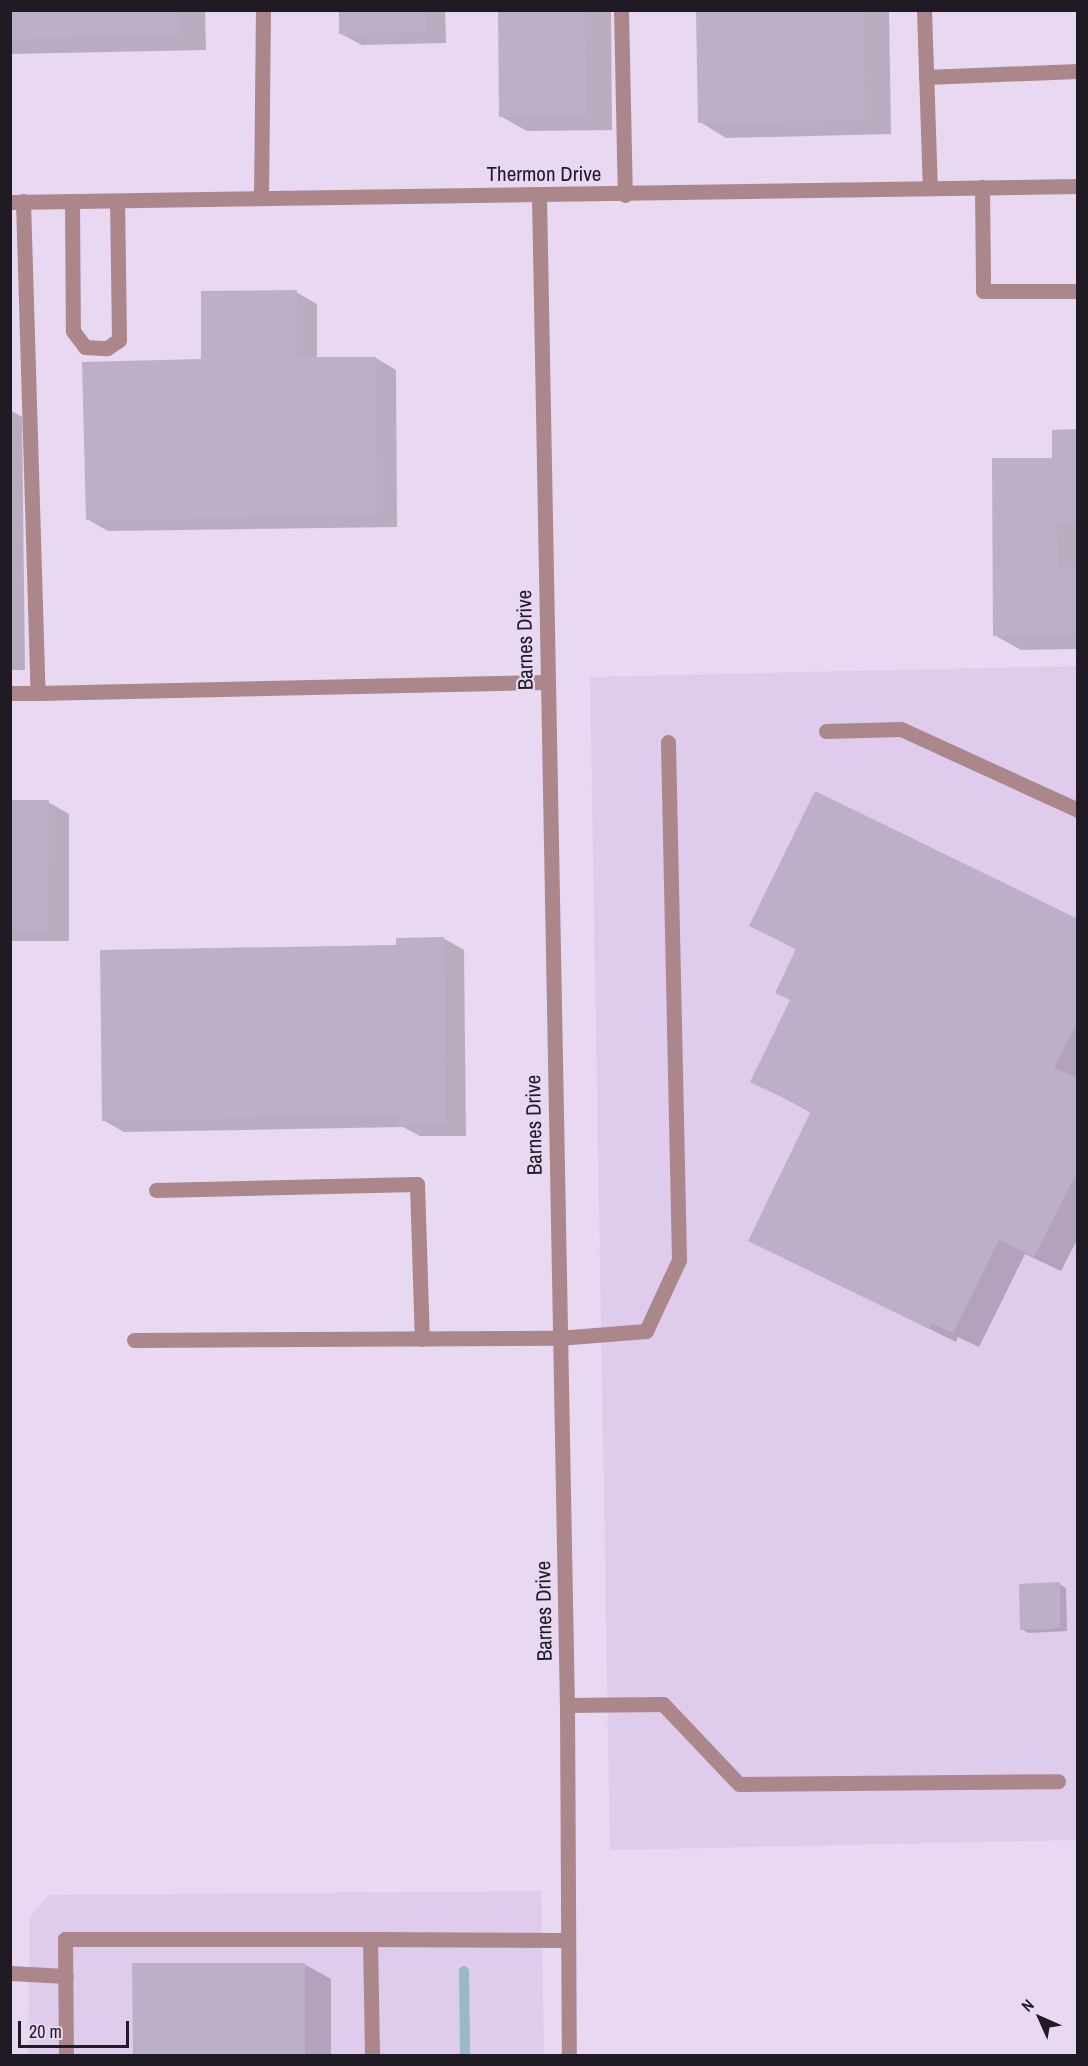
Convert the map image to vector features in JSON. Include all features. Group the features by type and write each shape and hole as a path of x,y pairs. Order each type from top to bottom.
{"street":[{"path":"261,198 263,10"},
{"path":"621,10 625,195"},
{"path":"924,10 930,188"},
{"path":"926,77 1077,71"},
{"name":"Thermon Drive","path":"17,201 625,195 1077,186"},
{"path":"982,187 983,291 1077,291"},
{"name":"Barnes Drive","path":"539,195 558,1338 567,1705 569,2055"},
{"path":"17,201 38,693"},
{"path":"72,201 73,331 86,346 107,348 119,340 117,201"},
{"path":"10,693 547,682"},
{"path":"826,731 901,729 1077,810"},
{"path":"134,1340 558,1338 646,1331 679,1260 668,742"},
{"path":"156,1190 417,1184 422,1339"},
{"path":"567,1705 663,1704 739,1784 1058,1781"},
{"path":"66,2055 65,1939 568,1940"},
{"path":"370,1939 372,2055"},
{"path":"10,1973 66,1976"}],"shaded area":[{"path":"1077,666 1077,1840 610,1850 590,677"},
{"path":"541,1891 544,2055 28,2056 30,1917 49,1895"}],"building":[{"path":"10,10 180,10 180,36 10,39"},
{"path":"339,10 425,10 426,32 339,34"},
{"path":"498,10 585,10 586,116 499,117"},
{"path":"696,10 864,10 865,120 698,123"},
{"path":"297,290 297,357 376,357 377,516 86,520 82,362 201,359 201,291"},
{"path":"1078,429 1078,525 1057,525 1058,567 1078,567 1078,635 993,636 992,458 1052,458 1052,430"},
{"path":"815,791 1078,919 1078,1020 1054,1068 1078,1079 1078,1170 1034,1257 999,1240 953,1333 931,1323 929,1329 748,1241 811,1111 750,1082 790,1000 775,993 796,949 749,926"},
{"path":"10,800 49,800 48,930 10,930"},
{"path":"444,937 446,1125 398,1125 398,1115 102,1121 100,950 396,945 396,938"},
{"path":"1060,1582 1060,1628 1020,1630 1019,1584"},
{"path":"132,1963 305,1963 305,2056 133,2056"}],"waterway":[{"path":"464,1971 465,2056"}]}
